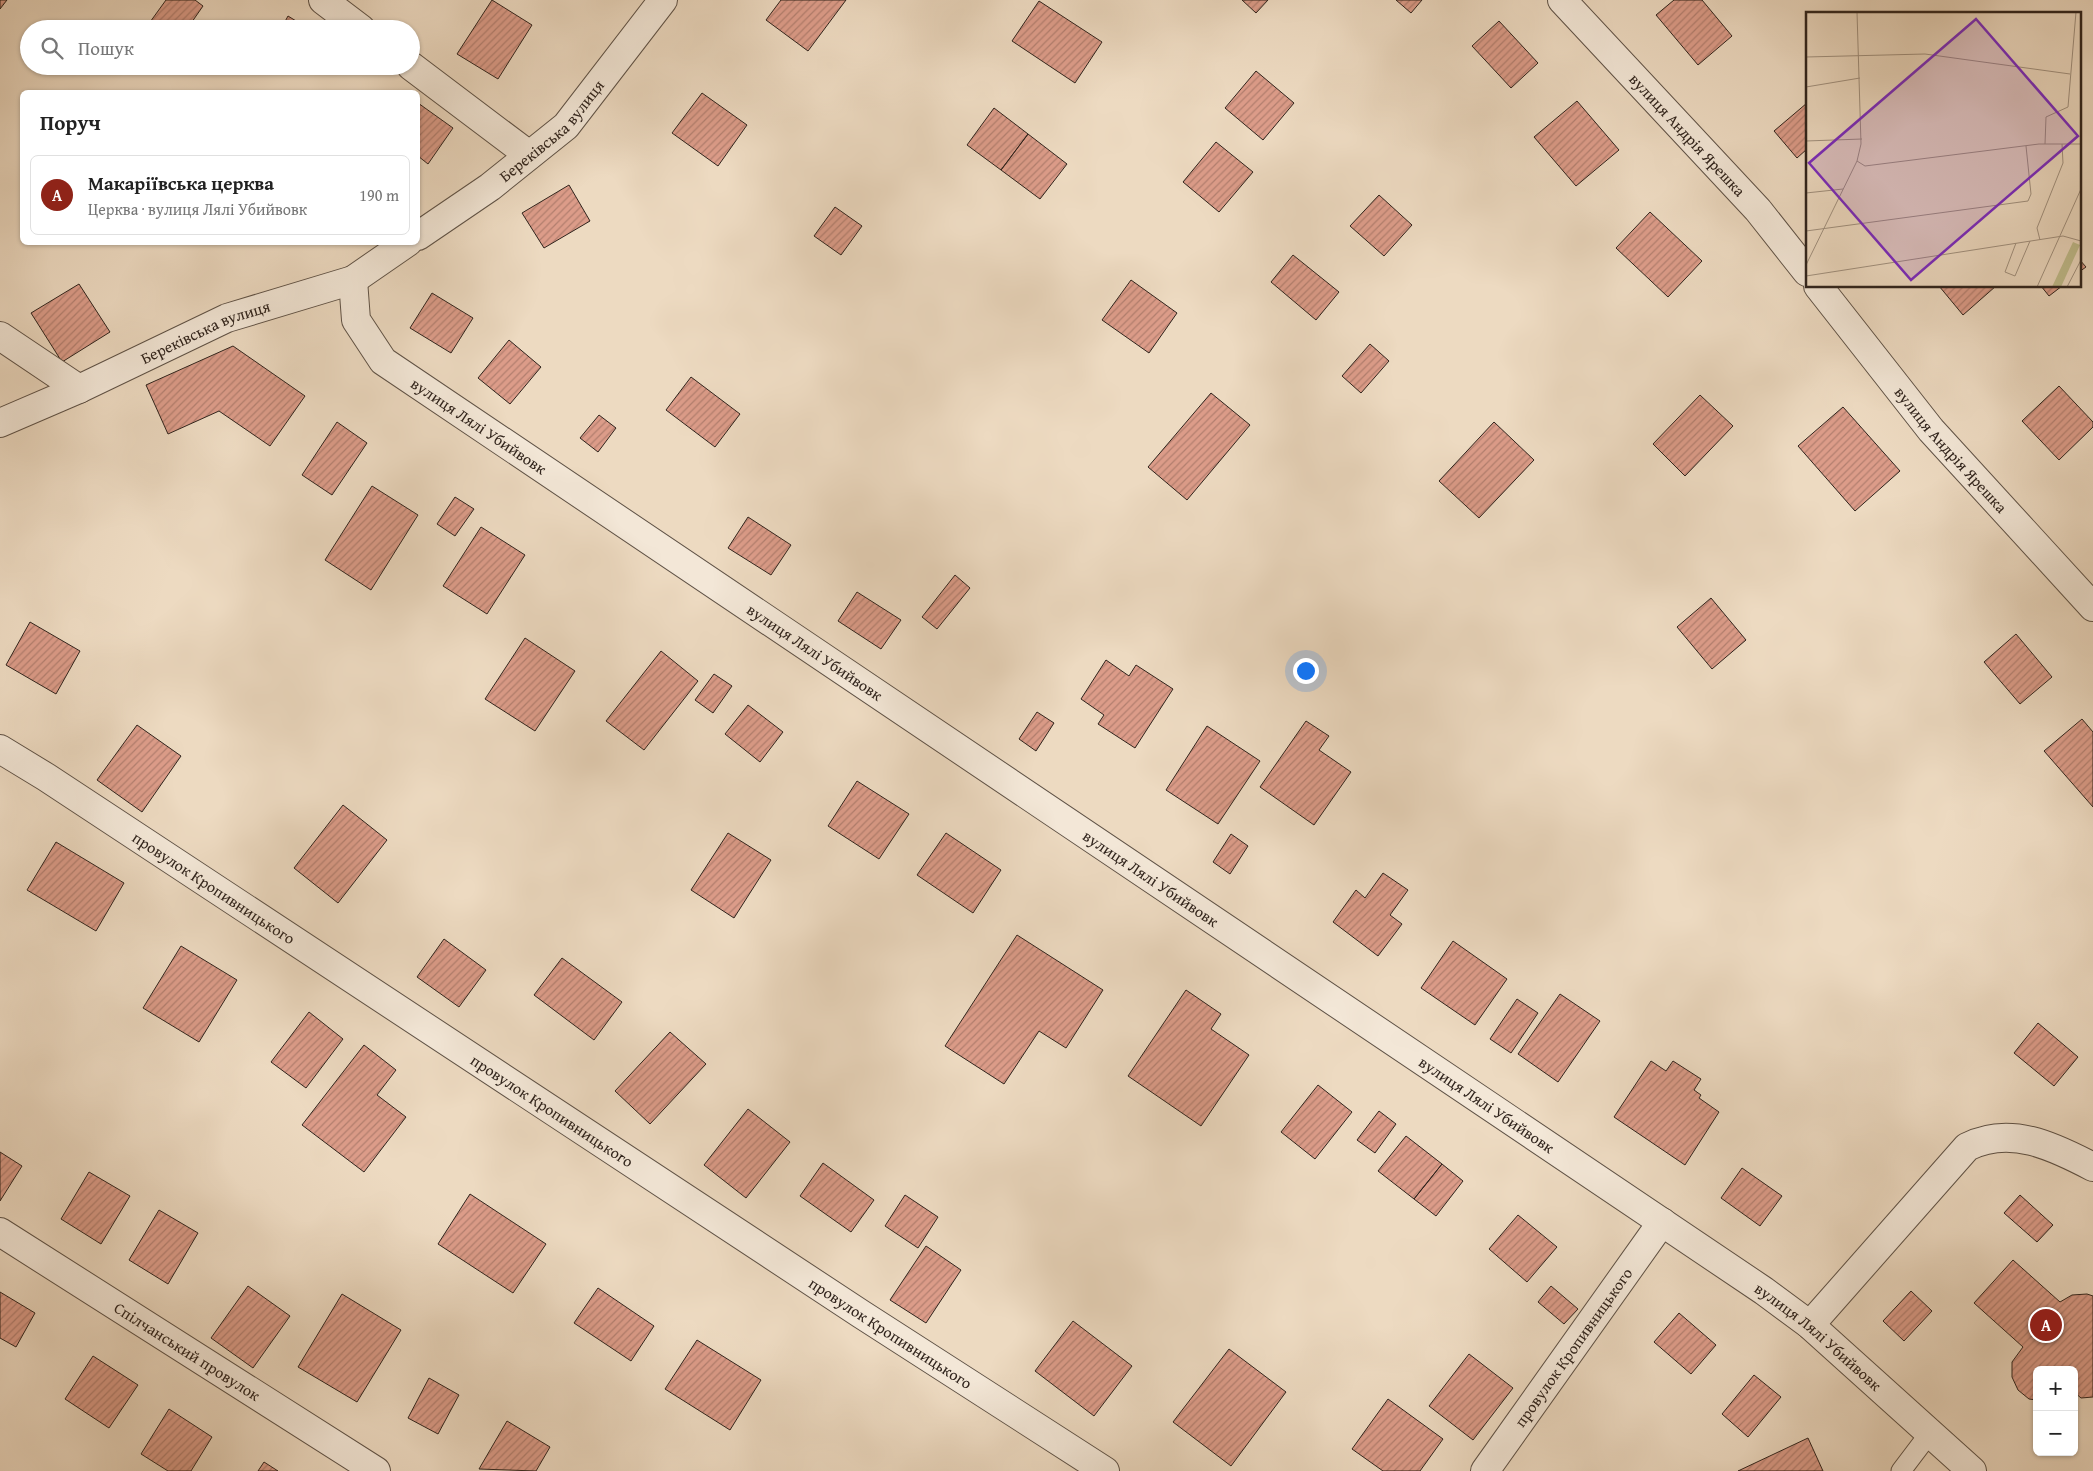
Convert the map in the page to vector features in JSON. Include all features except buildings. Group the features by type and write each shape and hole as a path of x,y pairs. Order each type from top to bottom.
{"street":[{"path":"323,0 349,20"},
{"name":"Береківська вулиця","path":"420,235 490,187 566,126 663,0"},
{"name":"вулиця Андрія Ярешка","path":"1562,0 1758,210 1806,271"},
{"path":"420,73 529,155"},
{"name":"Береківська вулиця","path":"0,423 79,389 227,318 353,280 404,245"},
{"name":"вулиця Лялі Убийвовк","path":"353,280 356,320 383,361 1764,1291 1810,1325 1972,1471"},
{"name":"вулиця Андрія Ярешка","path":"1820,288 1931,430 2093,607"},
{"path":"0,336 79,389"},
{"name":"провулок Кропивницького","path":"0,749 46,777 861,1314 1106,1471"},
{"path":"1810,1325 1967,1147 1982,1139 2022,1138 2060,1150 2093,1167"},
{"name":"провулок Кропивницького","path":"1485,1471 1662,1222"},
{"name":"Спілчанський провулок","path":"0,1232 376,1471"}],"lane":[{"path":"1901,1471 1929,1434"}],"place":[{"name":"Макаріївська церква","path":"2046,1325"}]}
